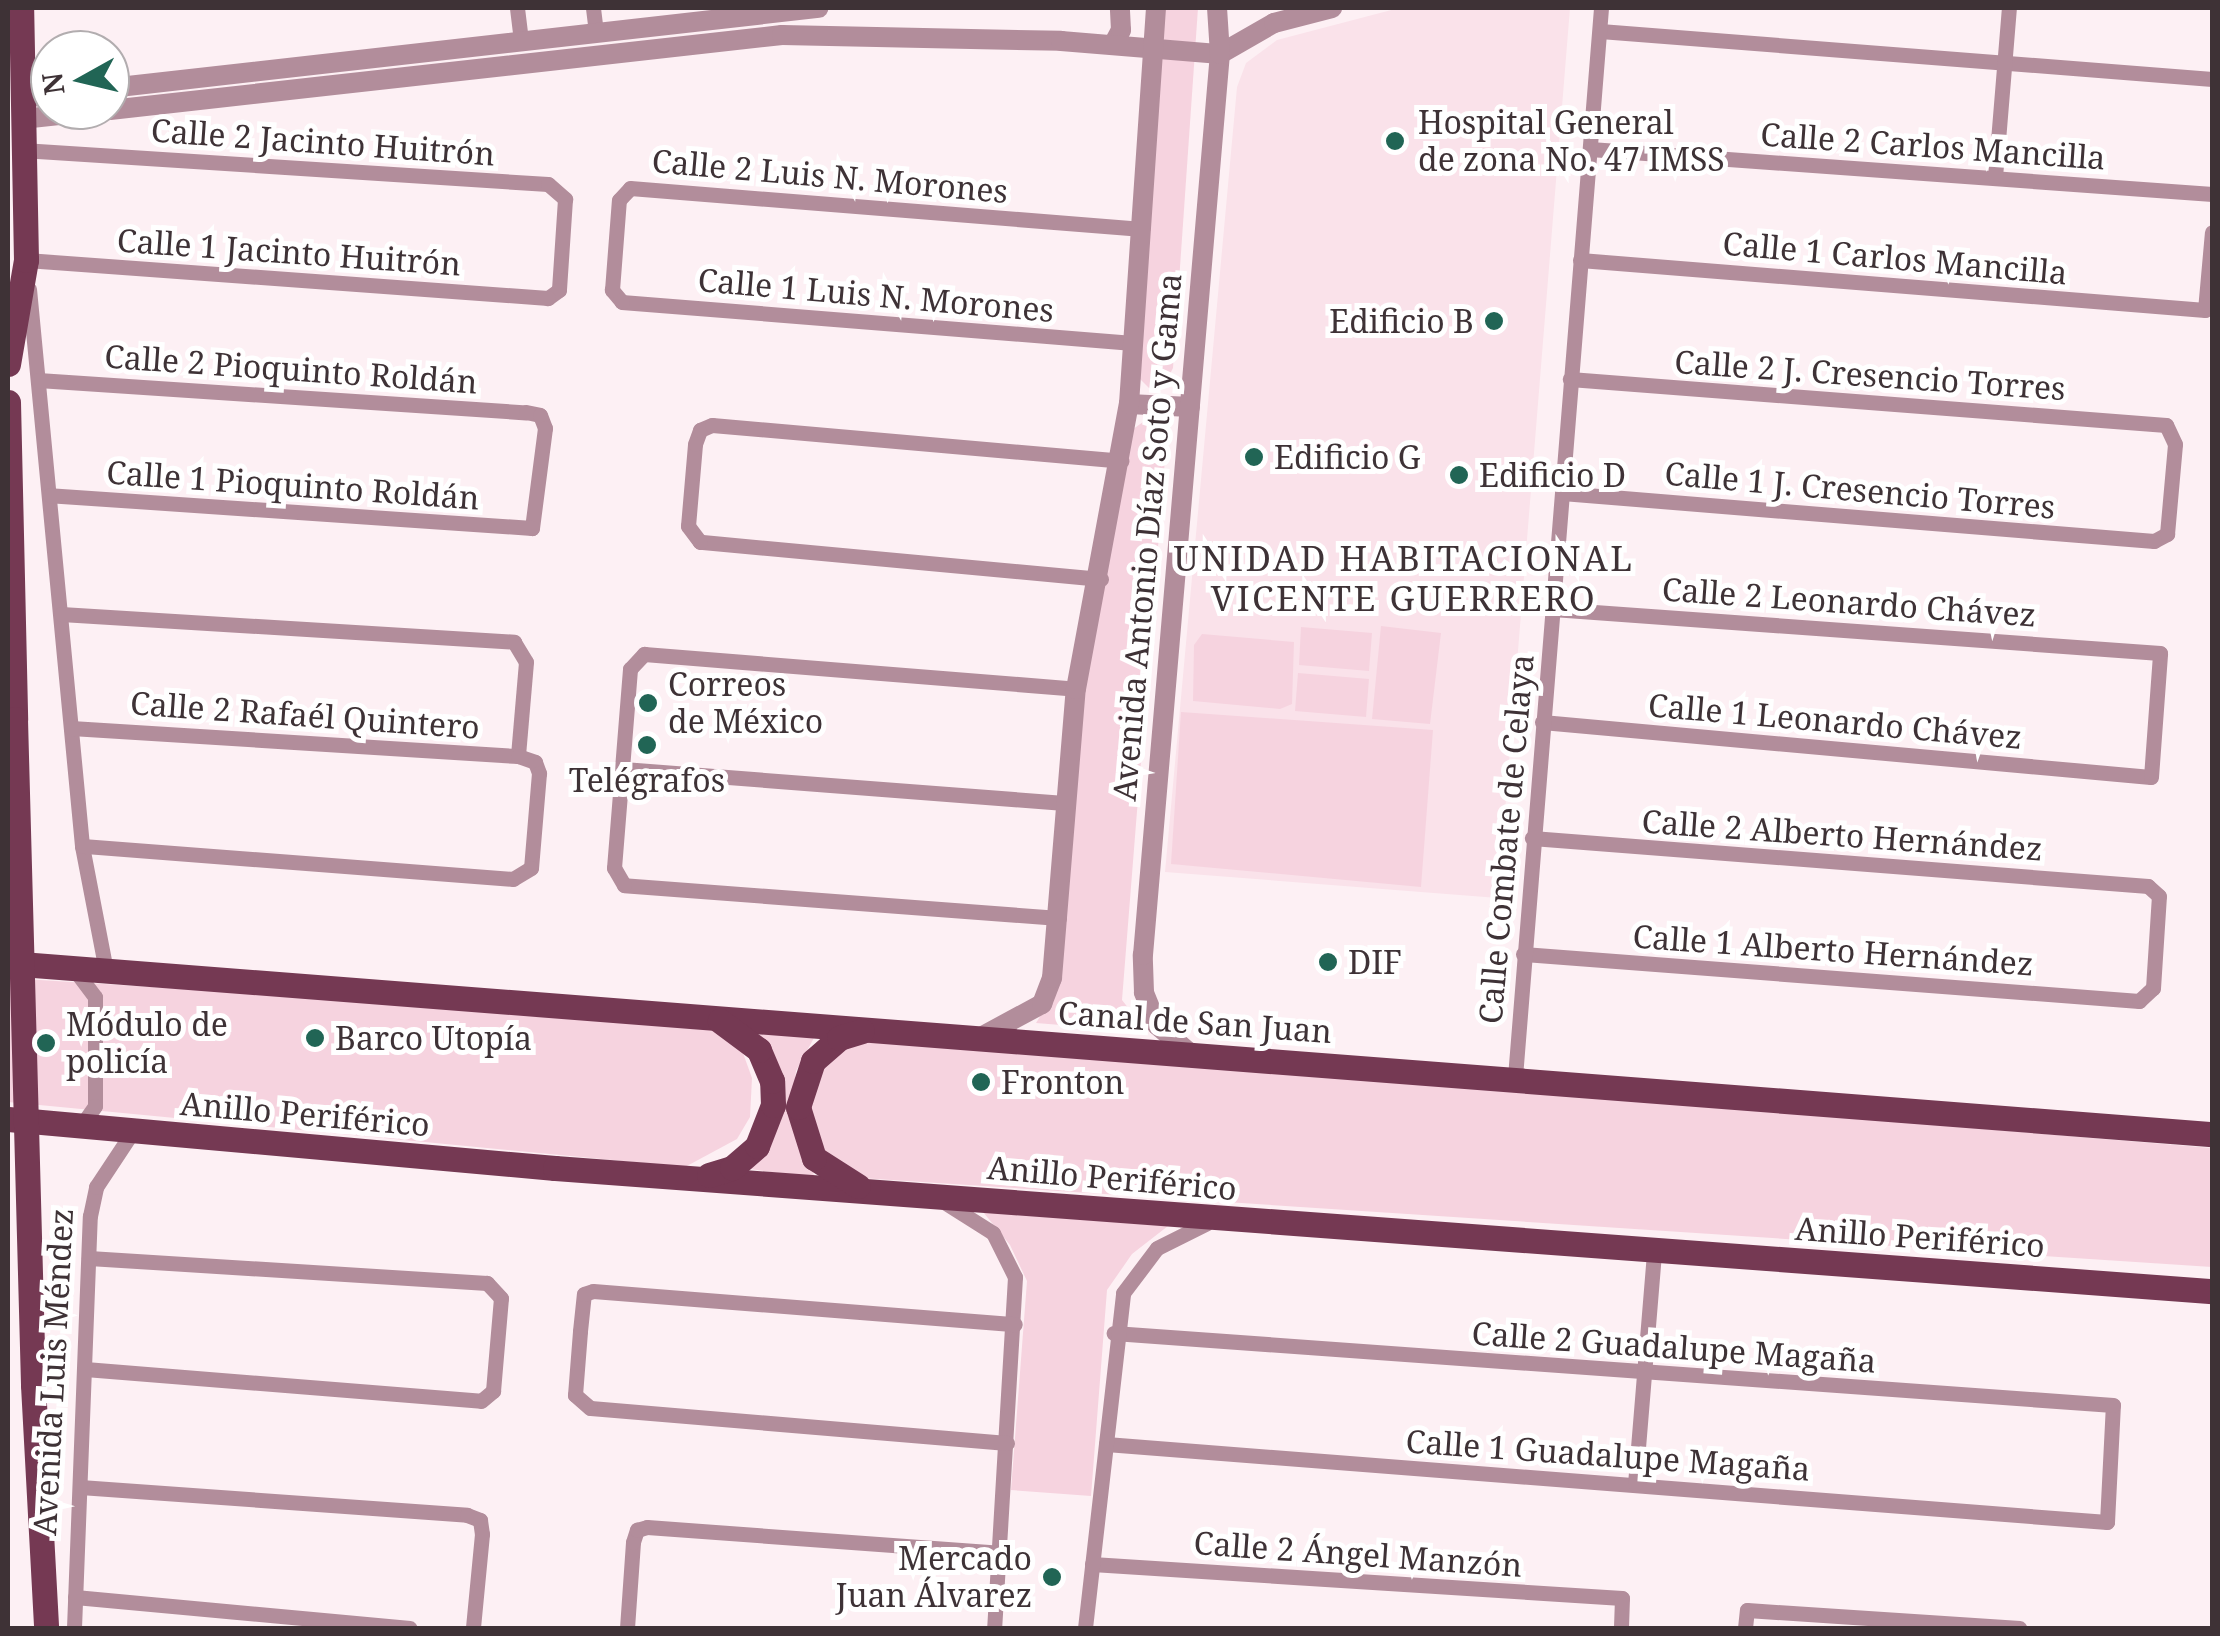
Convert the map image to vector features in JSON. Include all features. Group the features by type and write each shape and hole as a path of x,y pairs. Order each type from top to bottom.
{"main road":[{"path":"8,364 26,260 21,8"},
{"name":"Avenida Luis Méndez","path":"8,402 32,1385 42,1628"},
{"path":"8,963 872,1028"},
{"path":"699,1178 732,1168 757,1146 772,1106 772,1082 759,1050 735,1026 703,1015"},
{"path":"872,1028 839,1038 813,1061 798,1107 814,1158 840,1180 877,1191"},
{"name":"Canal de San Juan","path":"872,1028 1515,1078"},
{"path":"1515,1078 2212,1134"},
{"name":"Anillo Periférico","path":"8,1119 1219,1219 2212,1292"}],"street":[{"path":"517,8 521,41"},
{"path":"593,8 596,32"},
{"path":"130,86 818,8"},
{"path":"1112,45 1121,30 1120,8"},
{"name":"Avenida Antonio Díaz Soto y Gama","path":"978,1038 1019,1022 1042,1004 1052,978 1060,918 1076,688 1102,578 1129,404 1156,8"},
{"name":"Avenida Antonio Díaz Soto y Gama","path":"1191,1054 1157,1025 1144,992 1143,956 1220,54 1217,8"},
{"path":"1254,8 1274,23"},
{"path":"130,108 782,34 1112,45 1156,52 1220,54 1274,23 1332,8"},
{"name":"Calle Combate de Celaya","path":"1515,1078 1601,8"},
{"path":"1995,177 2009,8"},
{"path":"1600,31 2212,79"},
{"path":"22,109 30,105"},
{"path":"22,109 30,109"},
{"name":"Calle 2 Carlos Mancilla","path":"1590,149 2212,194"},
{"name":"Calle 2 Jacinto Huitrón","path":"22,150 560,188 566,199 559,290 548,298"},
{"name":"Calle 2 Luis N. Morones","path":"616,299 619,200 630,188 1142,230"},
{"name":"Calle 1 Carlos Mancilla","path":"1580,260 2205,310 2212,232"},
{"path":"26,260 82,846 106,970"},
{"name":"Calle 1 Jacinto Huitrón","path":"26,260 548,298"},
{"name":"Calle 1 Luis N. Morones","path":"616,299 1133,343"},
{"name":"Calle 2 J. Cresencio Torres","path":"1570,378 2166,425 2176,444 2168,525 2154,542"},
{"name":"Calle 2 Pioquinto Roldán","path":"38,380 540,415 545,428 532,528"},
{"path":"1129,404 1190,407"},
{"path":"1102,578 692,537 700,430 712,425 1121,461"},
{"name":"Calle 1 J. Cresencio Torres","path":"1562,493 2154,542"},
{"name":"Calle 1 Pioquinto Roldán","path":"50,495 532,528"},
{"name":"Calle 2 Leonardo Chávez","path":"1553,609 2160,653 2151,777 2122,774"},
{"path":"61,614 514,642 523,649 518,756"},
{"path":"1060,918 617,880 622,769 634,658 644,654 1076,688"},
{"name":"Calle 1 Leonardo Chávez","path":"1542,722 2122,774"},
{"name":"Calle 2 Rafaél Quintero","path":"71,728 518,756 535,762 531,868 525,877 82,846"},
{"path":"622,769 1068,803"},
{"name":"Calle 2 Alberto Hernández","path":"1532,838 2148,886 2160,896 2153,988 2139,1002"},
{"name":"Calle 1 Alberto Hernández","path":"1523,954 2139,1002"},
{"path":"74,968 95,998 95,1106 81,1126"},
{"name":"Avenida Luis Méndez","path":"74,1628 96,1187 133,1131"},
{"path":"932,1195 974,1218 1006,1252 1015,1278 994,1628"},
{"path":"1085,1628 1114,1333 1123,1294 1147,1258 1181,1231 1219,1219"},
{"path":"1635,1484 1654,1251"},
{"path":"85,1369 490,1398 497,1287 90,1258"},
{"path":"1007,1443 590,1408 576,1395 584,1294 1015,1324"},
{"name":"Calle 2 Guadalupe Magaña","path":"1114,1333 2113,1405 2107,1522"},
{"name":"Calle 1 Guadalupe Magaña","path":"1106,1444 2107,1522"},
{"path":"80,1487 480,1520 474,1628"},
{"path":"628,1628 637,1530 999,1553"},
{"name":"Calle 2 Ángel Manzón","path":"1092,1564 1622,1598 1620,1628"},
{"path":"75,1597 410,1628"},
{"path":"1745,1628 1747,1610 2019,1628"}],"shaded area":[{"path":"1162,8 1198,8 1173,368 1166,382 1149,388 1139,378"},
{"path":"1399,8 1570,8 1498,898 1165,872 1237,87 1246,63 1277,40"},
{"path":"1150,417 1167,434 1122,1000 1147,1032 1036,1023 1054,994 1078,696 1129,432"},
{"path":"1381,626 1441,633 1430,724 1372,719"},
{"path":"1301,627 1372,633 1369,671 1299,665"},
{"path":"1202,634 1294,642 1292,704 1280,709 1193,701 1194,645"},
{"path":"1298,673 1369,679 1366,717 1295,711"},
{"path":"1181,712 1433,730 1421,887 1171,864"},
{"path":"8,978 691,1021 721,1032 743,1053 752,1078 750,1117 737,1139 685,1167 8,1102"},
{"path":"757,1031 815,1036 796,1071 791,1111 815,1178 750,1169 781,1121 775,1059"},
{"path":"866,1035 2212,1148 2212,1267 861,1178 839,1172 804,1131 812,1069"},
{"path":"983,1212 1168,1226 1132,1254 1107,1290 1091,1496 1011,1490 1027,1281 1010,1245"}],"place":[{"name":"Hospital General de zona No. 47 IMSS","path":"1395,141"},
{"name":"Edificio B","path":"1494,321"},
{"name":"Edificio G","path":"1254,457"},
{"name":"Edificio D","path":"1459,475"},
{"name":"Correos de México","path":"648,703"},
{"name":"Telégrafos","path":"647,745"},
{"name":"DIF","path":"1328,962"},
{"name":"Barco Utopía","path":"315,1038"},
{"name":"Módulo de policía","path":"46,1043"},
{"name":"Fronton","path":"981,1082"},
{"name":"Mercado Juan Álvarez","path":"1052,1577"}],"district":[{"name":"UNIDAD HABITACIONAL VICENTE GUERRERO","path":"1404,578"}]}
